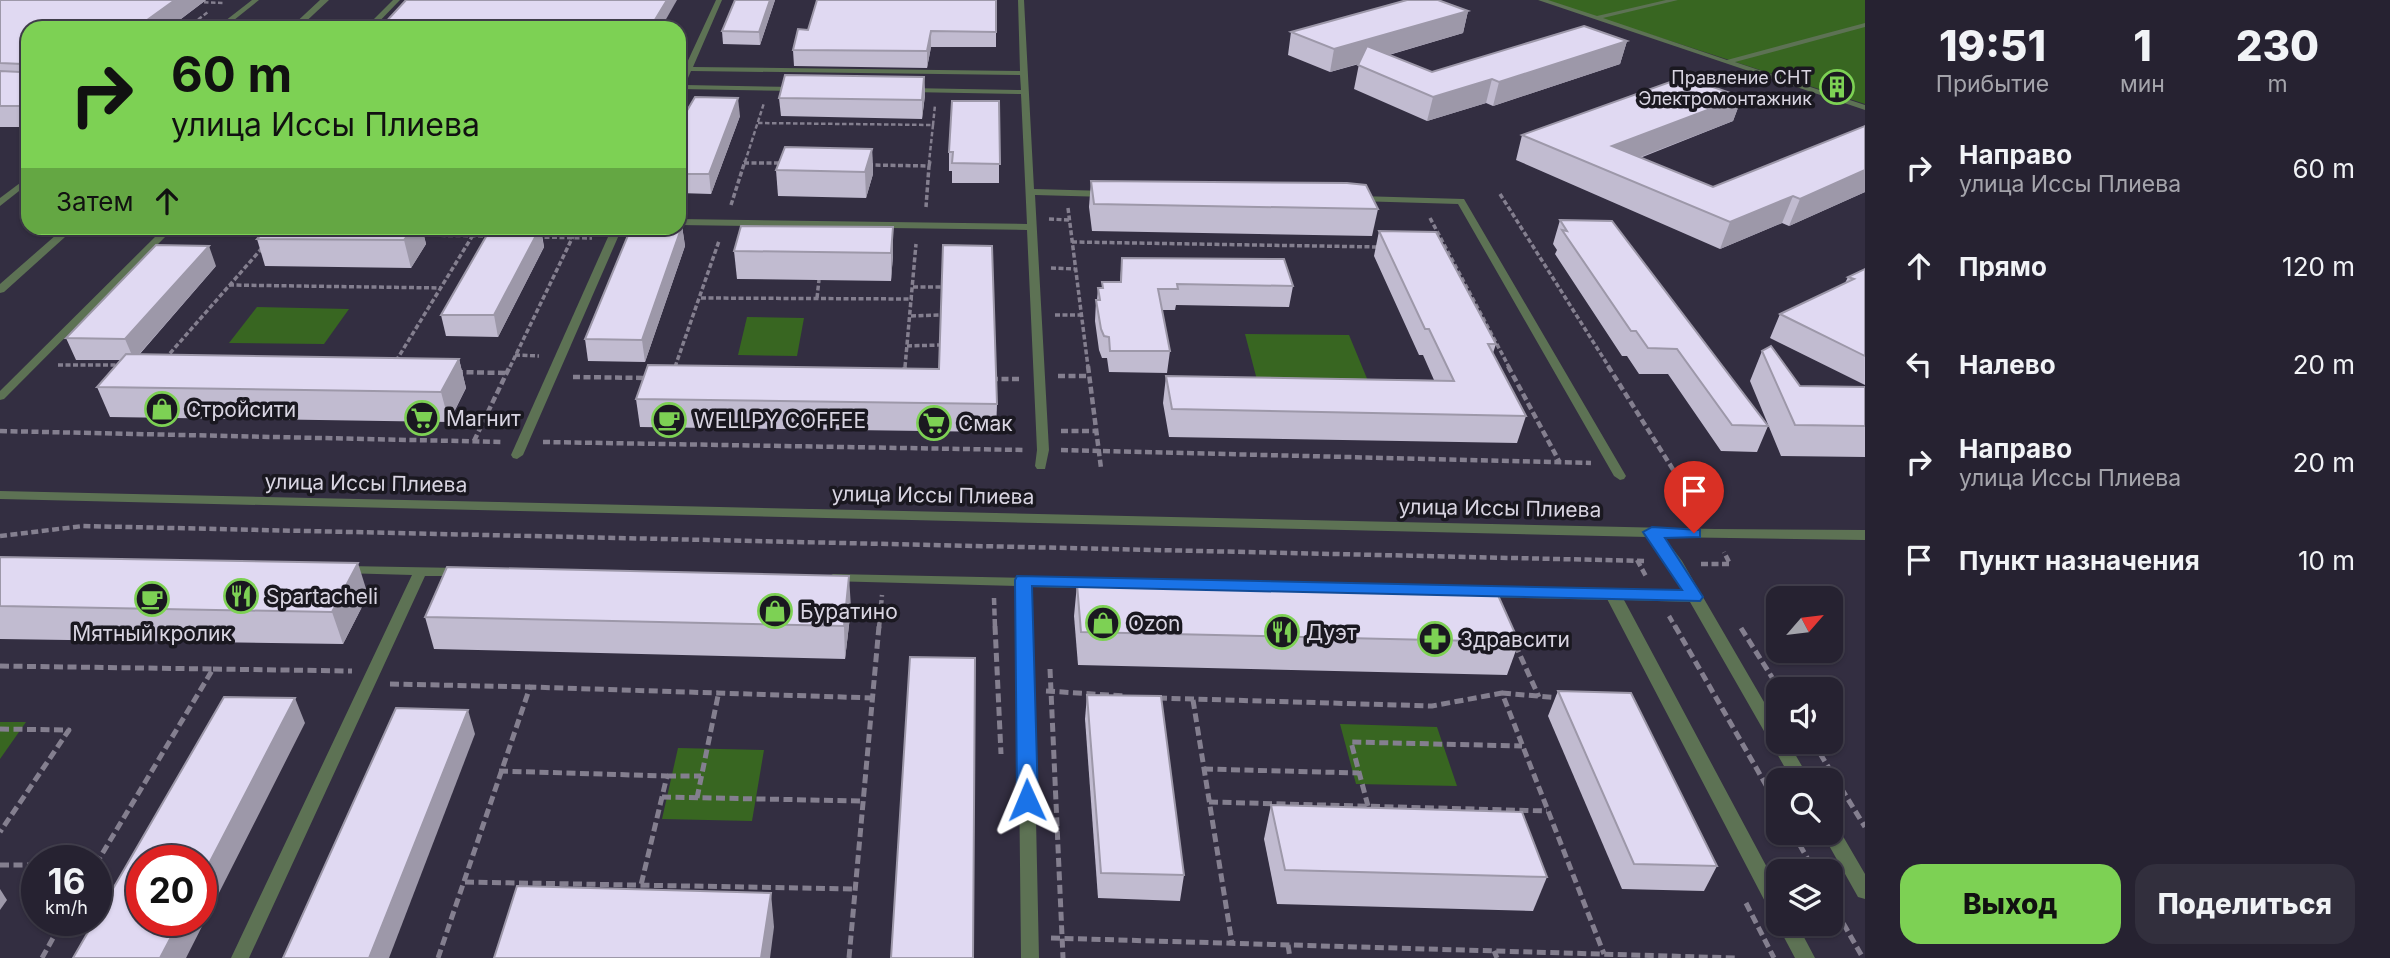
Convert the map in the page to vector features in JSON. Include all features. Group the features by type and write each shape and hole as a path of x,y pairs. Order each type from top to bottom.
{"street":[{"path":"302,21 325,0"},
{"path":"0,290 62,235"},
{"name":"улица Иссы Плиева","path":"0,495 1715,534 1865,535"},
{"path":"1652,532 1674,561 1766,721"},
{"path":"1613,595 1694,597"},
{"path":"1613,595 1766,884"},
{"path":"1838,845 1865,891"},
{"path":"1793,936 1805,958"}],"lane":[{"path":"376,21 397,0"},
{"path":"686,63 719,0"},
{"path":"1021,0 1040,376 1043,450 1041,466"},
{"path":"1545,0 1865,108"},
{"path":"1598,17 1675,0"},
{"path":"229,21 254,2"},
{"path":"1729,62 1865,25"},
{"path":"686,69 1024,73"},
{"path":"686,88 811,89"},
{"path":"894,90 1025,92"},
{"path":"0,203 21,186"},
{"path":"1030,192 1117,194"},
{"path":"1352,199 1461,201 1620,476"},
{"path":"686,222 1032,227"},
{"path":"0,397 162,235"},
{"path":"517,454 614,235"},
{"path":"325,570 476,572"},
{"path":"240,958 421,571"},
{"path":"818,577 1024,587 1613,595"},
{"path":"1024,587 1030,958"}],"path":[{"path":"196,2 254,2"},
{"path":"196,21 220,3"},
{"path":"731,205 769,89"},
{"path":"758,123 933,125 926,207"},
{"path":"744,163 784,163"},
{"path":"863,165 929,166"},
{"path":"1067,193 1101,468"},
{"path":"0,536 83,526 1730,564 1715,534 1500,194"},
{"path":"1421,200 1559,462"},
{"path":"390,371 473,235"},
{"path":"474,441 574,235"},
{"path":"670,378 701,298 719,241"},
{"path":"1072,242 1391,247"},
{"path":"174,365 160,365 266,244"},
{"path":"916,244 904,378 916,378"},
{"path":"1432,248 1446,248"},
{"path":"817,298 819,280"},
{"path":"229,285 441,288"},
{"path":"913,287 942,287"},
{"path":"701,298 913,299"},
{"path":"911,316 942,315"},
{"path":"907,346 940,345"},
{"path":"48,365 132,365"},
{"path":"454,372 505,373"},
{"path":"1040,376 1089,376"},
{"path":"562,377 657,378"},
{"path":"981,379 1020,379"},
{"name":"улица Иссы Плиева","path":"0,431 1612,463"},
{"path":"1637,560 1766,785"},
{"path":"982,594 1024,587"},
{"path":"868,594 894,594"},
{"path":"849,958 861,801 882,594"},
{"path":"1511,633 1539,697"},
{"path":"1050,664 1063,958"},
{"path":"0,666 213,669 530,687 873,698"},
{"path":"107,845 213,669"},
{"path":"438,958 530,687"},
{"path":"697,798 719,691"},
{"path":"1026,691 1129,696"},
{"path":"1502,693 1604,954"},
{"path":"1154,697 1432,706 1502,693 1565,698"},
{"path":"1193,700 1232,943"},
{"path":"0,729 69,730 0,832"},
{"path":"1368,806 1351,742 1522,747"},
{"path":"1820,754 1865,827"},
{"path":"1204,769 1359,773"},
{"path":"499,772 702,776"},
{"path":"641,885 667,776"},
{"path":"662,797 861,801"},
{"path":"1209,802 1547,811"},
{"path":"0,864 21,865"},
{"path":"465,882 855,889"},
{"path":"1843,923 1863,958"},
{"path":"42,958 54,936"},
{"path":"1030,937 1496,954 1736,958"},
{"path":"1288,945 1290,958"}],"green space":[{"path":"1544,0 1865,0 1865,104"},
{"path":"257,307 349,309 324,344 229,343"},
{"path":"747,317 804,318 797,356 738,355"},
{"path":"1245,334 1349,335 1368,381 1257,380"},
{"path":"0,722 26,722 0,759"},
{"path":"1340,724 1437,727 1457,786 1356,784"},
{"path":"678,748 764,750 752,821 662,819"}],"building":[{"path":"0,0 175,0 146,21 21,21 21,64 0,63"},
{"path":"406,0 667,0 654,21 387,21"},
{"path":"735,0 770,0 759,32 722,31"},
{"path":"817,0 996,0 996,32 931,31 927,51 793,50 798,29 808,30"},
{"path":"1407,0 1438,0 1468,11 1334,49 1291,32"},
{"path":"1584,26 1627,41 1499,82 1492,79 1433,97 1358,65 1367,46 1432,72"},
{"path":"21,68 21,106 0,106 0,71 20,72"},
{"path":"785,75 924,77 922,100 779,98"},
{"path":"1684,77 1742,97 1612,146 1713,187 1865,126 1865,170 1800,199 1793,196 1730,222 1522,135"},
{"path":"695,97 738,98 709,174 686,174 686,112"},
{"path":"952,101 999,101 1000,164 952,163 953,152 949,152"},
{"path":"785,147 872,149 865,172 776,170"},
{"path":"1091,181 1347,183 1366,185 1378,209 1094,204"},
{"path":"1560,220 1612,221 1768,426 1732,425 1677,349 1648,348 1636,331 1631,331 1562,230 1567,231"},
{"path":"741,226 893,227 891,253 734,251"},
{"path":"1379,231 1436,232 1496,344 1488,344 1526,416 1172,409 1166,376 1454,381 1429,329 1425,329"},
{"path":"260,235 408,235 404,240 257,239"},
{"path":"487,235 536,235 494,315 441,315"},
{"path":"628,235 679,235 642,340 585,339"},
{"path":"156,245 209,246 125,339 66,338"},
{"path":"943,245 992,246 997,404 636,399 648,365 939,369"},
{"path":"1122,258 1284,259 1293,286 1177,284 1178,289 1158,289 1170,351 1110,351 1109,337 1104,336 1101,329 1096,300 1100,300 1098,288 1103,288 1102,282 1121,282"},
{"path":"1865,269 1865,356 1780,314 1854,279 1848,277"},
{"path":"1771,346 1800,386 1865,387 1865,426 1795,425 1762,351"},
{"path":"126,354 459,359 441,392 97,387"},
{"path":"0,557 358,563 332,612 0,606"},
{"path":"447,567 849,576 844,626 425,617"},
{"path":"1077,584 1497,593 1519,642 1081,632"},
{"path":"910,657 975,658 973,958 891,958"},
{"path":"1558,691 1631,693 1717,866 1634,864"},
{"path":"1087,695 1161,696 1184,875 1101,873"},
{"path":"224,697 295,698 217,848 217,845 138,845"},
{"path":"396,708 468,710 369,958 283,958"},
{"path":"1271,805 1522,812 1547,877 1285,870"},
{"path":"126,866 126,936 172,936 160,958 73,958 86,936 112,936 112,890"},
{"path":"517,886 771,893 761,958 494,958"}],"place":[{"name":"Правление СНТ Электромонтажник","path":"1837,87"},
{"name":"Стройсити","path":"162,409"},
{"name":"Магнит","path":"422,418"},
{"name":"WELLPY COFFEE","path":"669,420"},
{"name":"Смак","path":"934,423"},
{"name":"Spartacheli","path":"241,596"},
{"name":"Мятный кролик","path":"152,599"},
{"name":"Буратино","path":"775,611"},
{"name":"Ozon","path":"1103,623"},
{"name":"Дуэт","path":"1282,632"},
{"name":"Здравсити","path":"1435,639"}],"route":[{"path":"1027,800 1024,580 1694,597 1674,561 1652,532 1694,533"}]}
